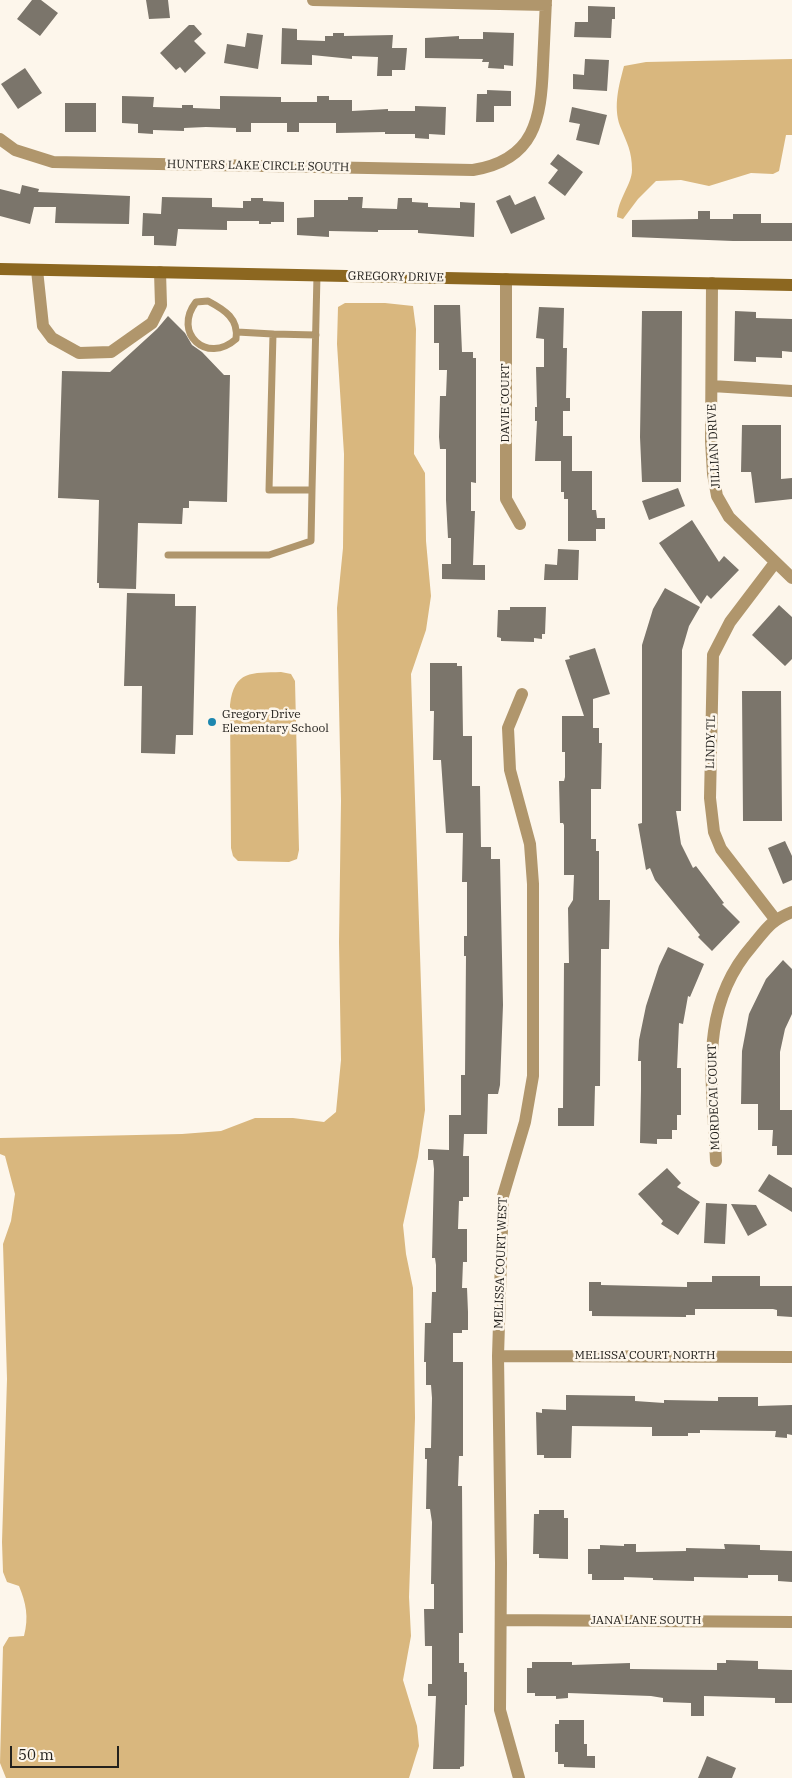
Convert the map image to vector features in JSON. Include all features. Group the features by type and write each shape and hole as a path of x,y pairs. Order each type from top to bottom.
{"street":[{"path":"313,0 546,2"},
{"name":"HUNTERS LAKE CIRCLE SOUTH","path":"0,140 15,150 52,162 473,170 499,163 516,152 526,141 538,121 541,101 546,2"},
{"name":"GREGORY DRIVE","path":"0,269 792,285"},
{"path":"37,270 43,326 52,338 79,353 111,352 152,323 160,305 160,272"},
{"name":"DAVIE COURT","path":"506,279 506,499 520,524"},
{"name":"JILLIAN DRIVE","path":"712,283 713,474 717,496 729,517 774,564 792,578"},
{"path":"712,386 792,391"},
{"name":"LINDY TL","path":"774,564 730,622 713,655 710,798 714,832 721,849 775,919"},
{"name":"MELISSA COURT WEST","path":"519,1778 500,1710 501,1620 498,1356 503,1196 525,1122 533,1076 533,884 530,844 510,770 508,728 522,694"},
{"name":"MORDECAI COURT","path":"716,1161 711,1043 716,1014 727,984 747,952 775,919 792,912"},
{"name":"MELISSA COURT NORTH","path":"498,1356 792,1357"},
{"name":"JANA LANE SOUTH","path":"501,1620 792,1622"}],"lane":[{"path":"168,555 269,555 312,541 317,275"},
{"path":"196,302 208,302 228,314 237,327 237,332 236,340 229,345 212,350 203,347 190,335 188,327 191,309 196,302"},
{"path":"237,332 316,335"},
{"path":"273,334 269,490 312,490"}],"shaded area":[{"path":"792,59 792,135 786,135 779,171 773,174 751,173 709,186 681,180 656,181 638,199 623,219 617,217 632,170 630,152 620,126 617,111 617,96 624,66 646,62"},
{"path":"345,303 385,303 413,306 416,329 414,454 425,473 426,541 431,596 426,630 411,674 425,1110 418,1157 403,1225 406,1254 413,1288 415,1418 409,1597 411,1636 403,1680 417,1726 419,1746 409,1778 6,1778 0,1763 3,1647 9,1637 24,1636 26,1616 25,1604 19,1586 7,1582 3,1572 2,1542 7,1379 3,1244 11,1221 15,1194 5,1156 0,1154 0,1138 182,1134 221,1131 255,1118 293,1118 324,1122 336,1112 341,1060 339,942 341,801 337,608 343,548 344,454 337,344 338,307"},
{"path":"281,672 291,674 295,681 299,850 297,859 289,862 238,861 233,856 231,848 230,705 232,694 240,679 246,676"}],"building":[{"path":"32,0 41,0 58,13 40,36 17,19"},
{"path":"146,0 168,0 170,18 149,19"},
{"path":"588,6 615,7 615,19 612,19 611,38 574,37 575,22 588,22"},
{"path":"189,25 194,25 202,34 194,41 206,53 185,73 180,67 176,70 160,53"},
{"path":"282,28 297,29 297,40 325,41 325,36 333,36 333,33 344,33 344,36 393,35 392,48 407,48 405,70 392,70 392,76 377,76 378,57 352,56 352,59 312,55 312,65 281,64"},
{"path":"483,32 514,33 513,66 504,65 504,69 488,68 489,62 482,62 483,59 425,58 425,38 459,36 459,39 483,39"},
{"path":"247,33 263,35 258,69 224,63 227,44 245,47"},
{"path":"585,59 609,60 607,91 573,89 573,74 584,75"},
{"path":"25,68 42,93 18,109 1,84"},
{"path":"487,90 511,91 511,106 494,106 494,122 476,122 477,94 487,94"},
{"path":"122,96 154,97 153,107 182,108 182,105 193,105 193,108 220,109 220,96 281,97 281,102 317,102 317,96 329,96 329,100 352,100 352,111 388,109 388,111 415,111 415,106 446,107 445,135 429,134 429,139 415,138 415,134 385,134 385,132 336,133 336,123 299,123 299,132 287,132 287,123 251,123 251,132 236,132 236,128 206,127 184,128 184,131 153,130 153,134 138,133 138,124 122,123"},
{"path":"65,103 96,103 96,132 65,132"},
{"path":"572,107 607,115 599,145 576,140 580,124 569,122"},
{"path":"558,154 583,172 565,196 548,183 558,170 550,164"},
{"path":"22,185 39,189 38,192 130,196 129,224 55,223 56,207 34,207 30,224 0,216 0,189 20,194"},
{"path":"510,195 515,205 535,196 545,219 511,234 496,201"},
{"path":"162,197 212,198 212,207 243,208 243,201 251,201 251,198 263,198 263,201 284,202 284,222 259,224 259,221 227,221 227,230 178,229 176,246 154,245 154,236 142,236 143,213 161,214"},
{"path":"348,197 363,197 362,208 397,209 398,198 412,198 412,202 428,203 428,207 460,208 460,202 475,203 474,237 418,233 418,230 378,230 378,232 329,231 329,237 297,235 297,218 314,217 314,200 348,200"},
{"path":"698,211 710,211 710,219 733,219 733,214 761,214 761,223 792,223 792,241 632,237 632,220 698,219"},
{"path":"434,305 460,305 462,352 473,352 473,358 476,358 476,483 471,482 471,511 475,511 473,565 485,565 485,580 442,579 442,564 451,564 451,538 448,538 446,500 446,449 440,449 439,437 440,396 446,396 447,370 439,370 439,343 434,343"},
{"path":"539,307 564,308 563,348 567,348 566,398 570,398 570,411 563,411 563,436 572,436 572,471 592,471 592,510 596,510 597,518 605,518 605,529 596,529 596,541 568,541 568,499 564,499 564,492 561,492 561,461 535,461 537,421 535,421 535,407 537,407 536,367 544,367 544,339 536,338"},
{"path":"642,311 682,311 681,482 642,482 640,437"},
{"path":"735,311 756,312 756,318 792,319 792,352 782,351 782,358 756,357 756,362 734,361"},
{"path":"168,316 185,333 192,345 202,352 224,375 230,375 227,502 189,501 189,508 183,508 182,524 138,523 136,589 99,588 99,583 97,583 99,500 58,498 62,371 110,372 157,329"},
{"path":"742,425 781,425 781,479 792,478 792,499 755,503 751,472 741,472"},
{"path":"678,488 685,506 649,520 642,501"},
{"path":"692,520 719,562 724,556 739,570 711,599 707,595 701,604 659,543"},
{"path":"558,549 579,550 578,580 544,580 545,564 557,565"},
{"path":"665,588 700,607 689,626 682,650 681,811 676,811 681,844 693,868 696,866 724,903 722,904 740,922 712,951 698,937 700,935 655,880 650,868 646,870 638,824 642,823 642,645 653,609"},
{"path":"127,593 175,594 175,606 196,606 193,735 176,735 175,754 141,753 142,686 124,686"},
{"path":"779,605 792,617 792,659 785,666 752,635"},
{"path":"510,607 546,607 545,634 542,634 542,639 534,638 534,642 501,641 501,638 497,637 498,610 510,610"},
{"path":"595,648 610,694 593,699 593,728 599,728 599,743 602,743 601,789 591,789 591,839 596,839 596,851 599,851 599,900 610,900 609,949 601,949 600,1086 595,1086 594,1126 558,1126 558,1108 563,1108 564,963 569,963 568,908 573,900 574,875 564,875 564,825 560,823 559,781 564,781 565,777 565,752 562,752 562,716 584,716 565,660 570,659 569,656"},
{"path":"430,663 457,663 457,666 462,666 463,736 472,736 472,786 480,786 481,847 491,847 491,859 500,859 503,1005 500,1085 498,1094 488,1094 487,1134 464,1134 463,1156 469,1156 469,1197 463,1197 463,1201 459,1201 458,1229 467,1229 467,1262 463,1262 462,1288 467,1288 468,1330 462,1330 462,1333 453,1333 453,1362 463,1362 463,1456 459,1456 458,1486 462,1486 463,1633 459,1633 459,1663 464,1663 464,1672 467,1672 467,1705 465,1705 464,1766 460,1767 460,1769 433,1769 436,1696 428,1696 428,1684 432,1684 432,1646 425,1646 424,1609 434,1609 434,1584 431,1584 432,1522 430,1509 426,1509 427,1459 425,1459 425,1448 431,1448 432,1398 431,1385 426,1385 426,1362 424,1362 425,1323 431,1323 432,1292 436,1292 436,1265 435,1258 432,1258 434,1169 433,1160 428,1160 428,1149 449,1150 449,1115 461,1115 461,1075 465,1075 466,956 464,956 464,936 467,936 467,882 462,882 463,833 446,833 441,760 433,760 434,711 430,711"},
{"path":"742,691 781,691 782,821 743,821"},
{"path":"785,841 792,856 792,880 783,884 768,848"},
{"path":"668,947 704,964 690,997 688,996 683,1024 679,1023 677,1068 681,1068 681,1115 677,1115 677,1130 672,1130 672,1139 657,1139 657,1144 640,1143 641,1061 638,1061 639,1040 646,1006 659,966"},
{"path":"783,960 792,969 792,1014 785,1029 780,1052 780,1110 792,1110 792,1155 777,1155 777,1146 772,1146 773,1130 758,1130 758,1104 741,1104 742,1051 749,1014 766,979"},
{"path":"667,1168 681,1183 677,1187 700,1202 678,1235 661,1224 663,1221 638,1194"},
{"path":"769,1174 792,1188 792,1212 758,1191"},
{"path":"706,1203 727,1204 725,1244 704,1243"},
{"path":"731,1204 756,1205 767,1225 748,1236"},
{"path":"712,1276 760,1276 760,1286 792,1286 792,1317 777,1316 777,1310 773,1309 695,1309 695,1315 686,1315 686,1317 592,1316 592,1311 589,1311 589,1282 601,1282 601,1285 687,1287 687,1282 712,1282"},
{"path":"566,1395 635,1396 635,1401 664,1403 664,1400 718,1401 718,1397 758,1397 758,1406 792,1405 792,1435 787,1434 787,1438 775,1437 776,1431 700,1430 700,1433 688,1433 688,1436 652,1436 652,1427 572,1426 571,1458 544,1458 544,1455 537,1455 536,1412 542,1413 542,1409 566,1410"},
{"path":"539,1510 564,1510 564,1518 568,1518 568,1559 539,1558 539,1554 533,1554 534,1514 539,1514"},
{"path":"624,1544 636,1544 636,1552 686,1551 686,1548 725,1549 724,1544 760,1545 760,1550 792,1551 792,1582 778,1581 778,1575 748,1575 748,1578 694,1577 694,1581 624,1577 624,1580 592,1580 592,1574 588,1574 588,1549 600,1549 600,1545 624,1546"},
{"path":"726,1660 758,1661 758,1669 792,1670 792,1703 775,1703 775,1698 704,1696 704,1716 691,1716 691,1703 663,1702 663,1698 651,1696 568,1693 568,1698 556,1699 556,1696 535,1696 535,1693 527,1693 527,1668 532,1668 532,1662 572,1662 572,1665 630,1663 630,1669 717,1670 717,1663 726,1663"},
{"path":"559,1720 584,1720 584,1744 587,1744 587,1756 595,1756 595,1768 564,1767 564,1764 558,1764 558,1752 555,1752 555,1724 559,1724"},
{"path":"707,1756 736,1768 732,1778 698,1778"}],"place":[{"name":"Gregory Drive Elementary School","path":"212,722"}]}
